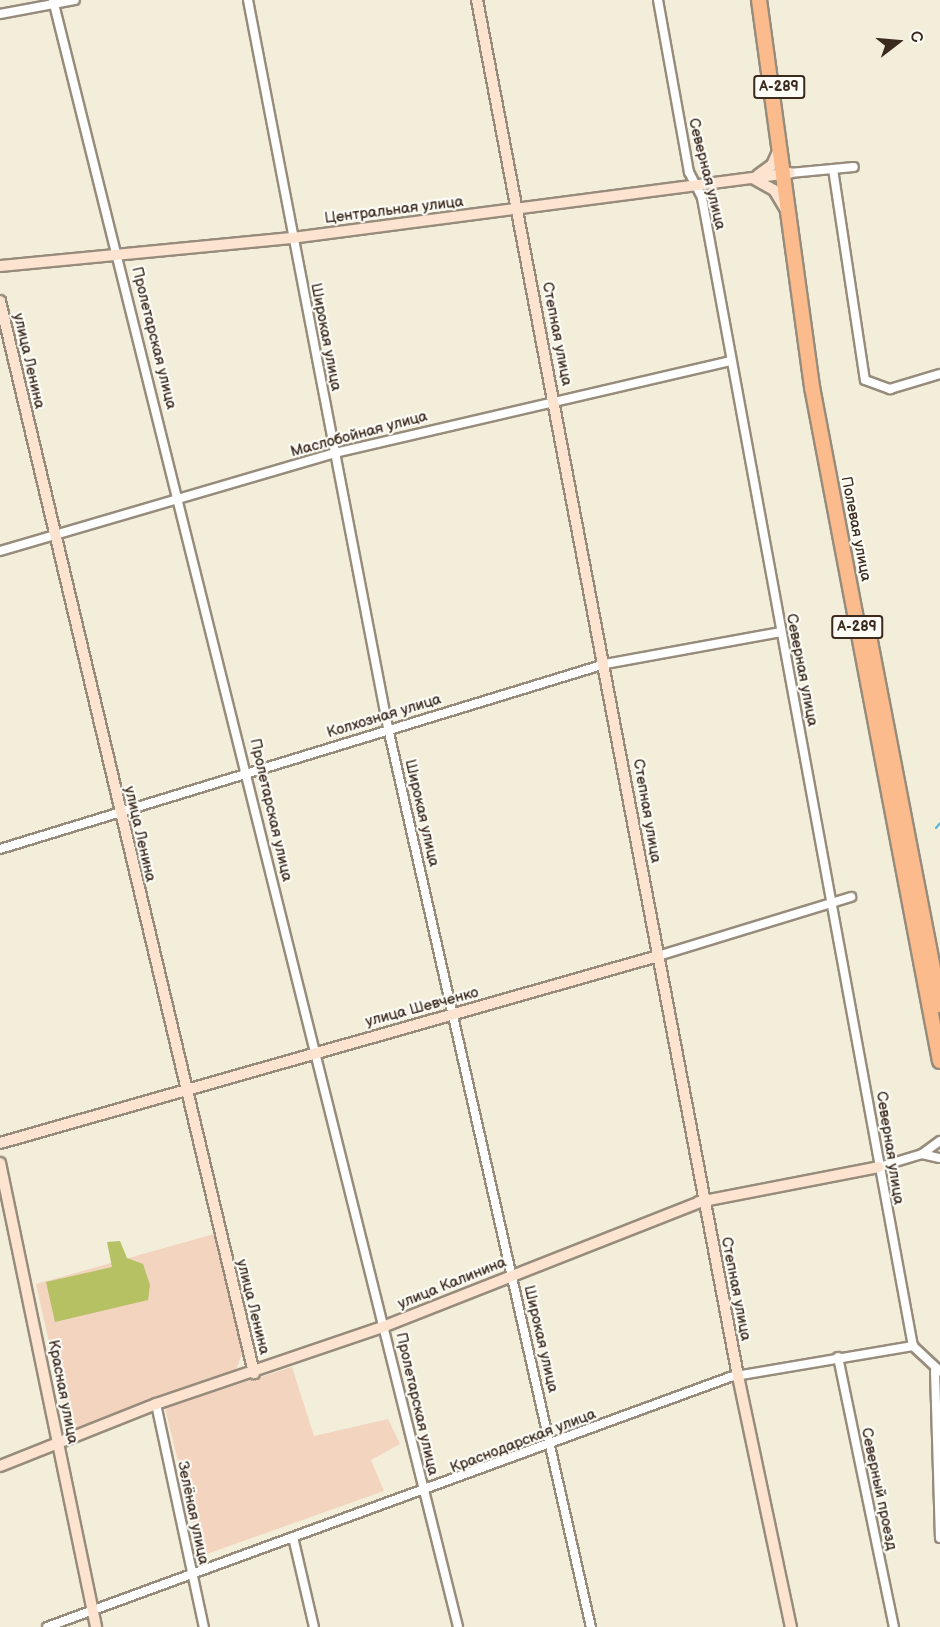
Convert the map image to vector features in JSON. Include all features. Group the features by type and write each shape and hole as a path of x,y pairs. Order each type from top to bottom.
{"highway":[{"name":"Полевая улица","path":"759,0 779,148 786,174 787,212 812,387 940,1061"},
{"name":"Полевая улица","path":"767,0 786,174 820,386 940,1005"}],"street":[{"path":"0,14 54,2 75,0"},
{"name":"Широкая улица","path":"249,0 292,238 388,728 452,1016 552,1445 591,1627"},
{"name":"Степная улица","path":"477,0 605,664 738,1376 791,1627"},
{"name":"Северная улица","path":"658,0 730,361 914,1346"},
{"name":"Пролетарская улица","path":"54,2 181,497 314,1052 385,1326 458,1627"},
{"path":"751,178 772,165 779,148"},
{"path":"786,174 854,167"},
{"path":"833,169 865,380 881,390 940,374"},
{"name":"Центральная улица","path":"0,266 292,238 786,174"},
{"name":"А-289","path":"751,178 774,190 787,212"},
{"name":"улица Ленина","path":"0,301 185,1091 254,1373"},
{"name":"Маслобойная улица","path":"0,551 335,453 554,399 730,361"},
{"name":"Колхозная улица","path":"0,849 388,728 605,664 781,632"},
{"name":"улица Шевченко","path":"0,1143 833,906 851,897"},
{"path":"922,1154 940,1141"},
{"path":"922,1154 940,1158"},
{"name":"улица Калинина","path":"0,1466 58,1445 156,1404 254,1373 385,1326 705,1200 879,1167 922,1154"},
{"name":"Красная улица","path":"0,1163 96,1627"},
{"path":"914,1346 938,1371 940,1538"},
{"name":"Краснодарская улица","path":"47,1627 293,1537 424,1493 738,1376 838,1357 914,1346"},
{"name":"Северный проезд","path":"838,1357 894,1627"},
{"name":"Зелёная улица","path":"156,1404 204,1627"},
{"path":"293,1537 314,1627"}],"shaded area":[{"path":"214,1234 243,1351 236,1370 69,1431 36,1284"},
{"path":"292,1367 314,1436 388,1419 400,1444 371,1460 384,1491 201,1556 165,1408"}],"green space":[{"path":"120,1241 127,1258 143,1264 150,1285 148,1300 55,1322 46,1282 112,1267 107,1242"}],"waterway":[{"path":"936,828 940,823"}]}
